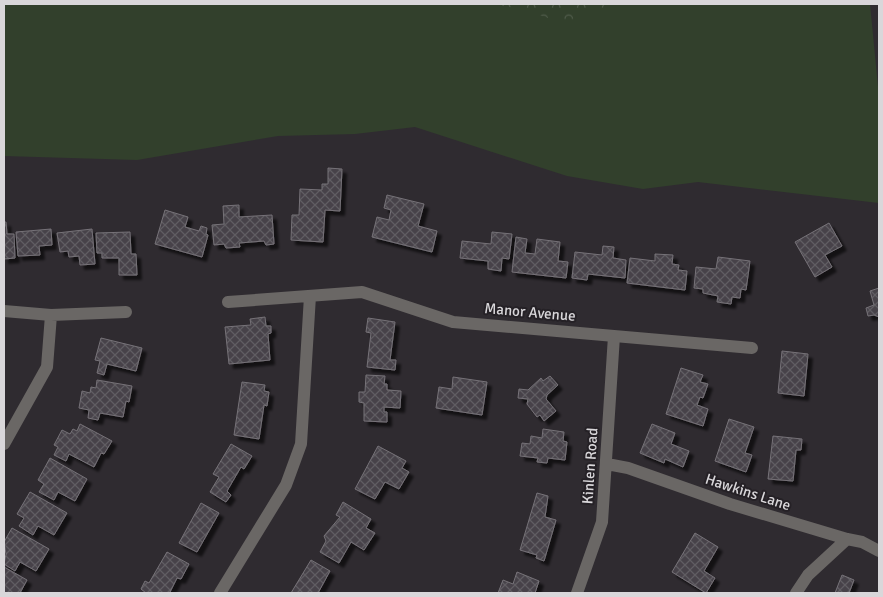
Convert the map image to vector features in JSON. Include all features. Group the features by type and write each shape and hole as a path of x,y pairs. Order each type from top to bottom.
{"street":[{"name":"Manor Avenue","path":"228,302 362,292 452,322 752,348"},
{"path":"220,593 286,485 301,444 310,296"},
{"path":"4,311 51,315 126,312"},
{"path":"4,444 48,367 51,315"},
{"name":"Kinlen Road","path":"577,593 602,522 614,336"},
{"name":"Hawkins Lane","path":"607,464 628,468 730,504 862,542 879,551"},
{"path":"796,593 808,575 847,539"}],"green space":[{"path":"4,4 870,4 879,97 879,203 698,182 643,189 567,176 415,127 355,134 278,136 137,160 4,156"},
{"path":"492,4 610,4 570,25 520,9"}],"building":[{"path":"328,168 342,169 340,211 325,210 323,242 291,240 292,215 299,215 300,189 322,190 322,184 328,184"},
{"path":"387,195 424,204 418,226 437,231 432,252 372,237 377,217 389,220 391,210 384,208"},
{"path":"239,205 239,217 272,215 274,244 266,245 264,241 239,243 240,247 226,248 224,244 214,245 212,225 224,224 223,206"},
{"path":"165,210 188,217 185,227 199,231 201,226 207,228 206,234 208,235 202,257 155,244"},
{"path":"4,222 6,222 7,234 14,234 15,258 4,259"},
{"path":"829,223 842,246 825,255 832,267 815,277 795,242"},
{"path":"51,229 52,245 39,246 40,255 18,256 16,232"},
{"path":"92,229 95,264 80,265 79,256 69,257 68,251 60,252 57,233"},
{"path":"130,232 131,254 136,254 137,275 119,275 119,258 102,258 102,253 97,253 96,233"},
{"path":"492,232 512,234 509,259 502,258 501,271 488,269 488,261 460,258 462,241 491,244"},
{"path":"516,237 527,239 525,253 535,254 537,239 560,242 558,261 568,262 566,278 512,272"},
{"path":"603,246 614,247 613,258 626,260 625,278 588,274 587,280 572,278 575,252 602,255"},
{"path":"655,254 673,255 672,264 679,265 678,270 687,271 685,290 627,283 630,258 655,261"},
{"path":"718,257 750,261 746,290 741,289 740,298 732,297 731,304 717,302 718,296 703,293 703,289 694,288 696,267 716,269"},
{"path":"879,288 879,317 874,315 868,316 866,308 874,305 870,291"},
{"path":"265,317 266,326 271,326 271,333 268,334 270,360 229,364 225,327 251,325 250,319"},
{"path":"368,318 395,322 390,360 396,360 395,370 367,367 371,333 366,332"},
{"path":"101,338 142,348 136,371 107,364 104,375 97,373 100,361 95,360"},
{"path":"782,351 808,354 804,396 778,393"},
{"path":"681,368 703,375 700,382 708,384 703,398 700,397 697,405 708,409 703,426 666,414"},
{"path":"366,375 385,376 384,384 387,384 387,390 401,391 400,408 384,407 384,412 387,412 387,422 364,421 364,403 359,402 359,392 365,392"},
{"path":"550,376 558,385 547,395 546,399 556,411 544,421 540,415 537,417 527,404 528,399 518,398 519,389 528,390 541,378 543,381"},
{"path":"453,377 487,382 482,415 436,408 439,387 452,389"},
{"path":"97,380 132,386 129,402 126,401 123,417 100,413 98,420 88,418 89,410 79,408 82,391 90,393 91,387 96,388"},
{"path":"242,382 265,385 264,391 269,392 267,406 264,405 259,439 234,435"},
{"path":"729,419 754,427 745,453 752,455 746,472 715,461"},
{"path":"80,424 112,441 104,454 101,453 94,467 69,454 66,461 54,455 58,447 54,445 62,430 70,434 73,429 77,431"},
{"path":"652,424 675,433 671,444 689,451 683,467 665,459 664,463 640,453"},
{"path":"543,429 564,432 563,441 567,442 565,460 548,458 547,463 537,462 538,458 520,456 522,443 530,444 531,436 542,438"},
{"path":"773,436 802,439 801,450 796,450 793,481 768,479"},
{"path":"231,444 252,456 244,469 241,467 227,491 231,495 226,502 210,492 219,477 213,474"},
{"path":"378,446 406,461 402,468 409,472 399,489 385,482 375,499 355,489"},
{"path":"50,458 87,479 75,501 58,492 54,500 39,492 44,484 38,480"},
{"path":"30,492 67,513 54,535 38,526 33,535 19,526 24,518 17,514"},
{"path":"537,493 548,496 545,517 556,520 544,561 536,558 537,555 520,550"},
{"path":"343,502 371,519 366,528 375,533 364,550 351,542 339,563 320,552 326,541 324,536 340,517 336,515"},
{"path":"201,503 219,513 197,552 179,543"},
{"path":"12,528 49,549 36,571 20,562 15,571 4,564 6,554 4,542"},
{"path":"695,533 718,547 704,571 715,578 706,593 672,572"},
{"path":"167,552 189,564 181,579 177,578 170,592 173,593 146,593 141,589 145,581 149,583"},
{"path":"311,560 330,571 318,593 291,593"},
{"path":"4,567 27,580 20,593 4,593"},
{"path":"517,572 539,581 535,593 498,593 503,580 513,584"},
{"path":"842,575 854,580 849,593 835,593"}]}
